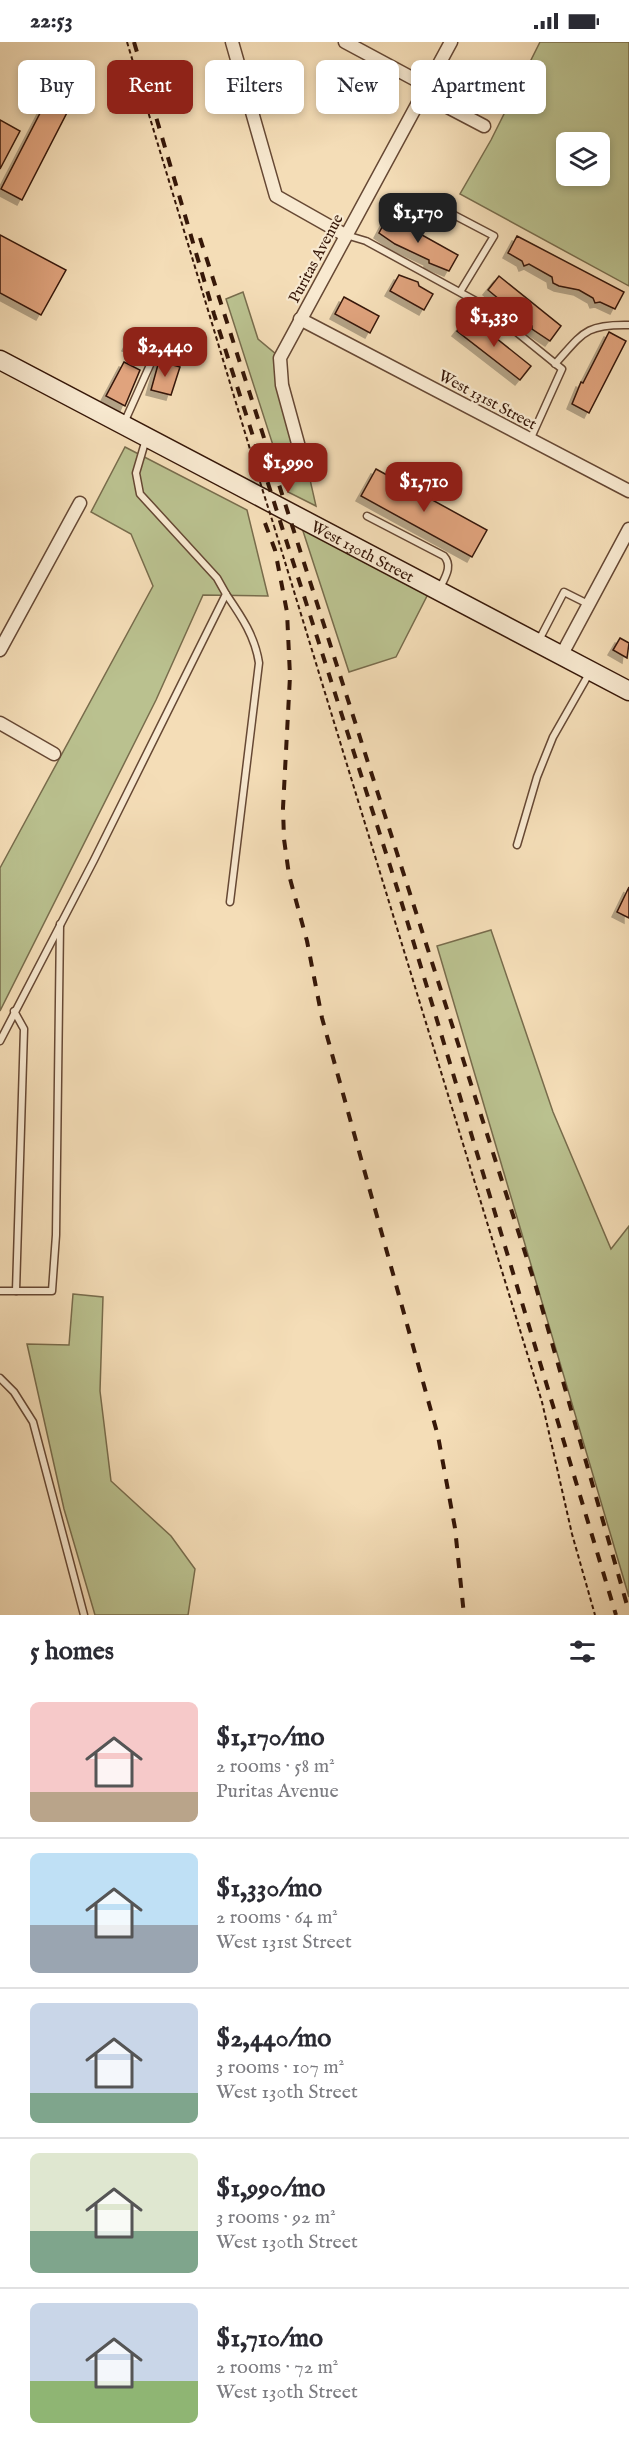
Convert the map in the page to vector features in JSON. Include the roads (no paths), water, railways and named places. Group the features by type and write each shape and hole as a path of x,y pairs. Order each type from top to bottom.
{"main road":[{"name":"West 130th Street","path":"0,360 123,427 629,692"}],"street":[{"path":"232,42 276,196 345,235"},
{"path":"345,42 411,82"},
{"name":"Puritas Avenue","path":"441,60 451,42"},
{"name":"Puritas Avenue","path":"305,469 282,385 280,358 411,114"},
{"path":"464,114 484,126"},
{"name":"West 131st Street","path":"300,319 629,492"},
{"path":"0,650 80,503"},
{"path":"561,656 629,529"},
{"path":"0,723 54,754"}],"lane":[{"path":"454,215 494,236 460,292"},
{"path":"345,235 366,241 483,305 562,369 530,440"},
{"path":"555,364 579,337 596,326 629,325"},
{"path":"123,427 150,365"},
{"path":"146,439 136,473 140,494 217,578 248,627 256,646 259,663 230,902"},
{"path":"367,516 448,560 448,570 438,592"},
{"path":"537,644 564,592 588,604"},
{"path":"0,1041 94,860 226,594"},
{"path":"517,845 537,777 553,737 590,672"},
{"path":"0,1291 52,1291 56,1235 60,922"},
{"path":"14,1011 24,1029 16,1291"},
{"path":"0,1378 14,1392 33,1422 84,1615"}],"railway":[{"path":"134,42 214,314 399,894 616,1615"},
{"path":"200,238 536,1287 629,1612"},
{"path":"265,523 275,550 287,612 290,676 283,808 289,875 307,941 322,1018 438,1436 455,1528 464,1615"}]}
